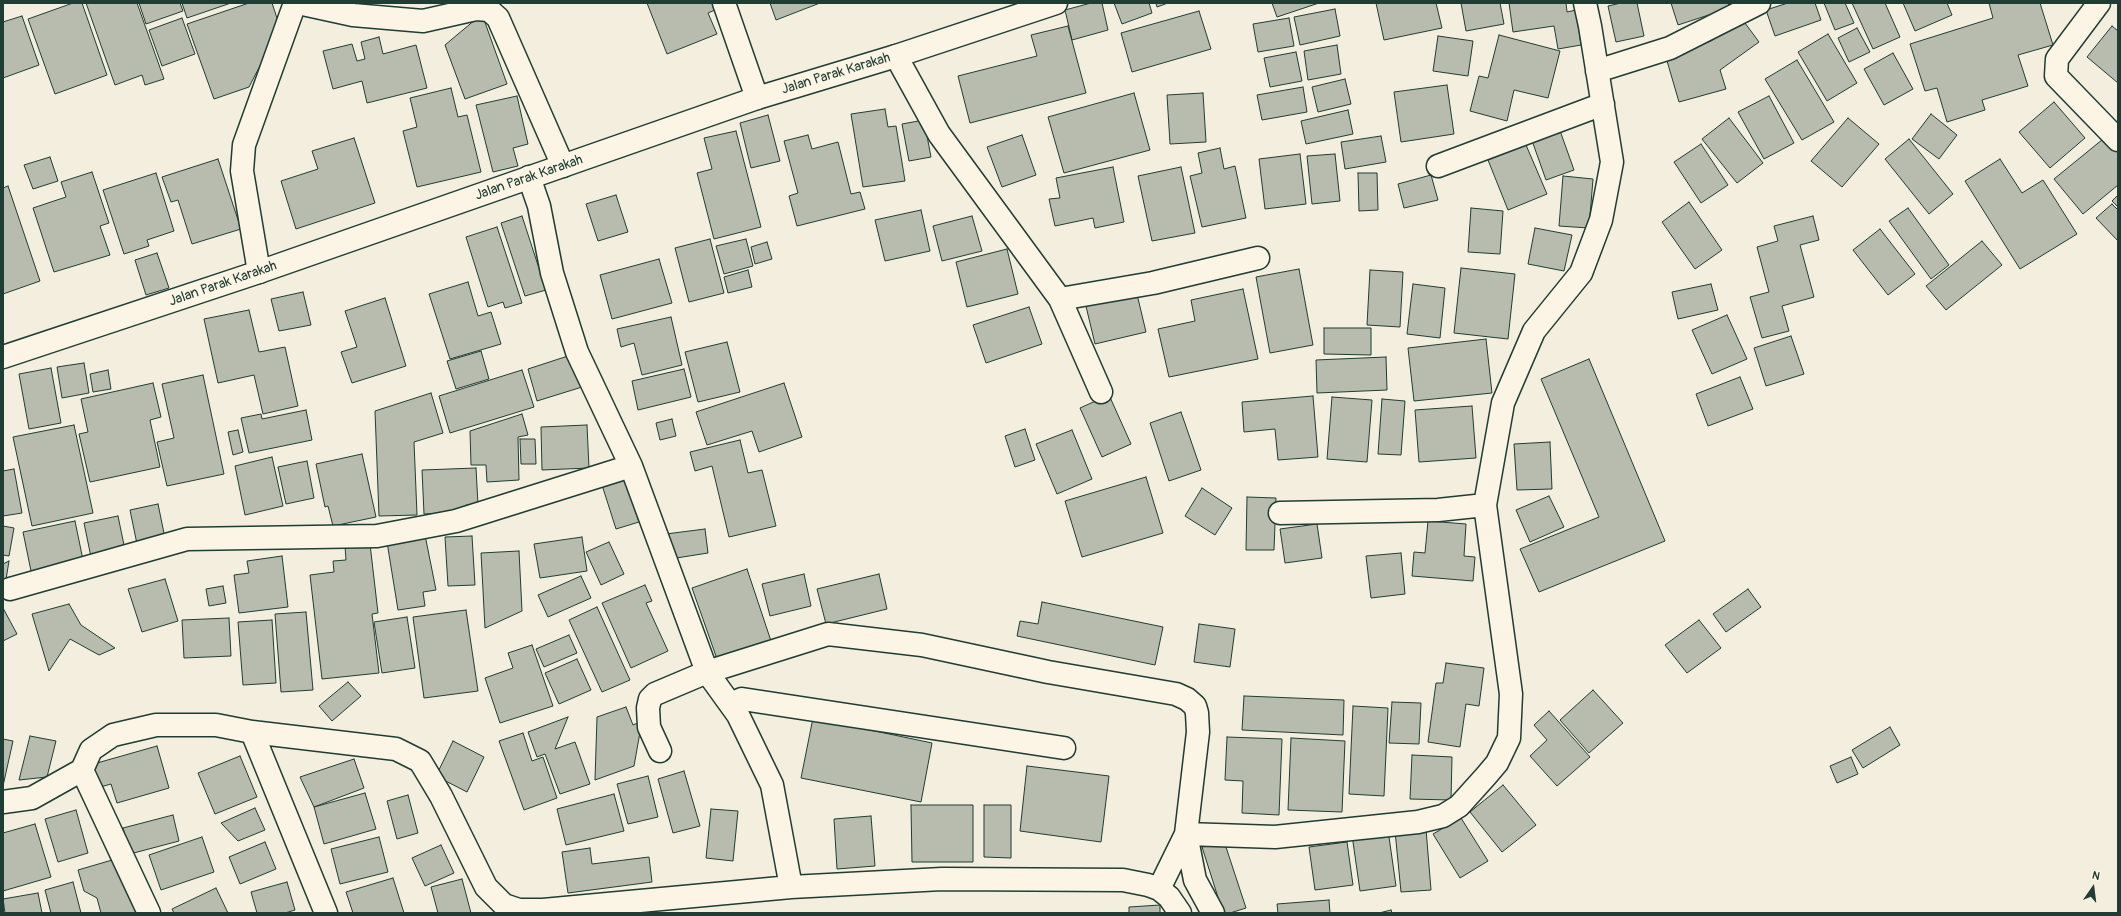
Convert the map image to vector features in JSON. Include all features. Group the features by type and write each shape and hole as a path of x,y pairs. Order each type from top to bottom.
{"street":[{"path":"259,272 242,171 244,145 296,3 353,15 423,20 476,10 489,10 498,18 563,166"},
{"path":"724,3 757,98"},
{"name":"Jalan Parak Karakah","path":"3,357 259,272 757,98 896,56 1056,3"},
{"path":"1186,834 1274,837 1418,822 1443,816 1459,806 1497,763 1509,738 1511,694 1485,505 1503,403 1534,331 1581,273 1601,220 1612,162 1585,3"},
{"path":"1597,71 1670,48 1759,3"},
{"path":"2099,3 2057,59 2056,76 2118,140"},
{"path":"896,56 939,134 1060,299 1101,392"},
{"path":"1438,166 1603,104"},
{"path":"528,177 539,206 552,273 577,352 631,466 707,672 738,714 772,785 791,887"},
{"path":"1060,299 1153,283 1258,258"},
{"path":"10,589 187,539 377,536 456,521 631,466"},
{"path":"1280,514 1438,510 1485,505"},
{"path":"660,751 649,727 650,699 655,694 707,672 828,634 922,645 1048,672 1176,694 1187,699 1195,706 1197,713 1198,732 1186,834 1195,880 1213,913"},
{"path":"731,704 742,699 1064,748"},
{"path":"3,802 32,798 82,770 91,750 113,735 156,725 216,725 252,732 396,749 420,761 441,796 486,887 504,904 519,910 543,910 791,887 942,879 1123,880 1148,885 1159,889 1169,896 1180,913"},
{"path":"252,732 326,913"},
{"path":"82,770 149,913"},
{"path":"1159,889 1186,834"}],"building":[{"path":"73,3 82,3 107,75 55,94 28,19"},
{"path":"86,3 137,3 164,79 145,85 142,75 115,85"},
{"path":"139,3 180,3 183,11 146,24"},
{"path":"182,3 231,3 187,18"},
{"path":"249,3 272,3 280,27 249,87 214,99 187,24"},
{"path":"647,3 712,3 715,10 708,13 717,34 667,54"},
{"path":"770,3 820,3 776,20"},
{"path":"1091,3 1102,3 1108,30 1072,40 1065,10"},
{"path":"1114,3 1149,3 1152,13 1122,24"},
{"path":"1156,3 1168,3 1157,7"},
{"path":"1272,3 1319,3 1277,17"},
{"path":"1376,3 1436,3 1442,28 1384,40"},
{"path":"1461,3 1500,3 1504,24 1466,31"},
{"path":"1509,3 1566,3 1567,12 1576,10 1581,45 1558,49 1554,26 1513,32"},
{"path":"1621,3 1637,3 1644,36 1616,42 1608,6"},
{"path":"1671,3 1728,3 1730,8 1678,25"},
{"path":"1788,3 1815,3 1821,20 1775,36 1766,10"},
{"path":"1824,3 1845,3 1854,23 1835,30"},
{"path":"1852,3 1885,3 1900,37 1873,49"},
{"path":"1903,3 1947,3 1952,15 1915,31"},
{"path":"1989,3 2040,3 2053,45 2018,55 2028,86 1982,100 1985,110 1947,122 1937,88 1925,91 1910,44 1993,18"},
{"path":"1335,9 1340,36 1300,45 1294,17"},
{"path":"1199,11 1211,49 1132,72 1121,33"},
{"path":"482,14 507,84 465,99 445,45"},
{"path":"22,16 39,65 3,78 3,22"},
{"path":"182,18 195,54 162,66 149,30"},
{"path":"1289,18 1294,46 1258,52 1253,24"},
{"path":"1742,19 1759,42 1720,70 1726,89 1679,102 1665,54 1711,41"},
{"path":"1068,26 1086,93 970,123 958,76 1037,56 1031,35"},
{"path":"2112,26 2118,31 2118,83 2087,57"},
{"path":"1857,28 1870,52 1849,62 1838,38"},
{"path":"1828,34 1857,83 1827,101 1798,52"},
{"path":"1499,35 1560,51 1548,98 1514,90 1507,121 1470,111 1479,76 1488,78"},
{"path":"1438,36 1473,41 1468,76 1433,71"},
{"path":"379,37 383,54 416,45 427,88 367,103 362,81 333,89 323,51 352,44 357,61 365,59 361,42"},
{"path":"1337,45 1341,74 1308,80 1304,51"},
{"path":"1296,52 1302,81 1270,87 1264,58"},
{"path":"1893,53 1913,89 1884,105 1864,69"},
{"path":"1797,60 1834,122 1802,140 1765,79"},
{"path":"1345,79 1351,104 1318,112 1312,87"},
{"path":"1447,85 1454,134 1401,142 1394,92"},
{"path":"1303,87 1307,112 1262,120 1257,95"},
{"path":"451,88 458,117 467,115 481,172 417,187 403,131 417,127 410,98"},
{"path":"1134,93 1150,150 1064,173 1048,117"},
{"path":"1203,93 1206,142 1170,144 1167,95"},
{"path":"517,96 528,144 513,148 518,166 493,172 476,105"},
{"path":"1769,96 1794,143 1764,159 1738,112"},
{"path":"2054,102 2085,138 2050,168 2019,132"},
{"path":"885,109 888,127 896,126 905,181 863,187 851,114"},
{"path":"1348,110 1353,134 1306,144 1301,121"},
{"path":"1931,114 1957,135 1939,159 1912,139"},
{"path":"768,115 780,161 751,168 740,123"},
{"path":"1729,118 1763,163 1737,183 1702,139"},
{"path":"1848,118 1879,144 1842,187 1811,161"},
{"path":"924,120 931,157 909,161 902,124"},
{"path":"1558,125 1574,170 1546,180 1530,135"},
{"path":"736,131 761,227 714,239 697,173 712,169 704,138"},
{"path":"808,135 812,149 838,142 851,194 860,192 865,209 797,226 789,196 798,193 784,141"},
{"path":"1022,135 1036,175 1002,187 987,147"},
{"path":"2108,135 2118,147 2118,185 2083,214 2054,179"},
{"path":"1381,136 1386,162 1345,169 1341,142"},
{"path":"354,138 375,203 296,229 281,181 318,169 312,151"},
{"path":"1909,139 1953,194 1929,214 1885,159"},
{"path":"1701,144 1728,185 1701,203 1674,162"},
{"path":"1526,145 1547,194 1508,210 1488,160"},
{"path":"1220,148 1224,169 1235,166 1246,218 1202,227 1190,176 1202,173 1198,153"},
{"path":"1300,154 1306,204 1265,209 1259,159"},
{"path":"1335,154 1340,201 1312,204 1307,156"},
{"path":"50,157 58,181 33,189 24,165"},
{"path":"218,159 241,229 192,244 178,200 171,202 162,177"},
{"path":"2000,159 2022,193 2043,180 2077,234 2020,269 1965,181"},
{"path":"1113,167 1124,222 1095,228 1093,218 1055,226 1049,199 1060,198 1056,178"},
{"path":"1181,167 1195,233 1152,241 1138,176"},
{"path":"92,172 109,223 100,226 110,255 54,272 33,208 66,197 61,182"},
{"path":"156,173 174,231 147,240 149,246 124,254 103,190"},
{"path":"1358,173 1377,173 1378,210 1359,211"},
{"path":"1431,175 1438,200 1404,208 1398,184"},
{"path":"1563,176 1593,179 1589,228 1559,226"},
{"path":"8,186 40,281 3,294 3,188"},
{"path":"616,195 628,232 598,241 586,204"},
{"path":"2118,195 2118,207 2112,201"},
{"path":"1689,202 1722,250 1695,269 1662,222"},
{"path":"2112,204 2118,210 2118,241 2096,218"},
{"path":"1471,208 1503,211 1500,254 1468,252"},
{"path":"1908,208 1949,265 1931,279 1889,221"},
{"path":"921,210 930,251 885,261 875,220"},
{"path":"522,216 546,290 525,296 501,223"},
{"path":"972,216 982,251 942,261 933,226"},
{"path":"1813,216 1819,240 1800,245 1814,297 1782,306 1789,331 1762,338 1750,297 1769,292 1757,247 1778,241 1774,226"},
{"path":"497,227 522,303 505,308 503,302 488,307 466,237"},
{"path":"1535,228 1572,235 1564,271 1528,264"},
{"path":"1880,229 1915,274 1888,295 1853,250"},
{"path":"710,239 724,293 689,302 675,248"},
{"path":"746,239 753,266 724,274 716,246"},
{"path":"1982,241 2002,265 1946,310 1926,286"},
{"path":"767,242 772,259 755,264 751,247"},
{"path":"1007,249 1018,294 967,307 956,262"},
{"path":"157,253 169,288 146,295 135,260"},
{"path":"659,259 672,303 612,319 600,275"},
{"path":"1461,268 1515,274 1508,339 1454,333"},
{"path":"1299,269 1313,345 1270,353 1256,277"},
{"path":"748,270 752,287 728,293 724,277"},
{"path":"1370,270 1403,272 1400,327 1367,325"},
{"path":"468,282 478,316 491,312 501,344 450,359 429,294"},
{"path":"1413,284 1445,288 1440,338 1407,334"},
{"path":"1711,284 1718,310 1678,319 1672,292"},
{"path":"1243,289 1258,359 1169,377 1158,329 1195,321 1191,300"},
{"path":"1136,290 1146,332 1095,344 1085,302"},
{"path":"303,292 311,325 279,331 271,299"},
{"path":"385,298 406,366 352,383 341,352 357,347 345,311"},
{"path":"1029,307 1042,344 986,363 973,325"},
{"path":"249,310 259,352 285,347 298,406 263,414 254,375 218,383 204,319"},
{"path":"1727,315 1747,359 1712,374 1692,330"},
{"path":"671,317 682,365 642,375 634,343 621,347 617,329"},
{"path":"1324,328 1371,328 1371,355 1324,354"},
{"path":"1791,336 1804,374 1766,386 1754,348"},
{"path":"1486,339 1492,393 1414,401 1408,348"},
{"path":"727,342 740,392 698,402 685,352"},
{"path":"481,351 489,379 456,389 447,361"},
{"path":"571,355 582,387 537,401 528,369"},
{"path":"1386,357 1387,390 1317,393 1316,360"},
{"path":"1589,359 1665,541 1539,592 1520,549 1599,517 1541,379"},
{"path":"84,363 89,393 62,398 57,367"},
{"path":"51,368 61,423 29,429 19,374"},
{"path":"684,369 691,397 638,410 632,381"},
{"path":"108,370 111,389 93,392 90,374"},
{"path":"522,370 534,407 450,433 439,396"},
{"path":"203,375 224,474 167,486 157,442 174,438 162,384"},
{"path":"1740,377 1753,409 1708,426 1696,394"},
{"path":"153,383 161,417 150,420 160,467 90,482 79,434 88,432 81,399"},
{"path":"784,383 802,437 759,452 752,431 707,445 696,412"},
{"path":"431,393 443,433 414,442 417,515 379,516 375,411"},
{"path":"1109,395 1131,444 1102,457 1080,408"},
{"path":"1313,396 1318,457 1278,460 1275,429 1244,432 1242,402"},
{"path":"1332,397 1372,400 1367,462 1327,459"},
{"path":"1382,399 1405,401 1401,455 1378,454"},
{"path":"1472,406 1476,458 1419,462 1415,410"},
{"path":"306,410 312,440 249,453 241,418 261,414 262,419"},
{"path":"1181,412 1201,470 1169,481 1150,423"},
{"path":"522,414 528,435 518,437 519,480 487,482 486,465 471,465 470,431"},
{"path":"672,419 676,436 660,440 656,423"},
{"path":"74,425 93,513 32,526 13,437"},
{"path":"587,425 589,468 542,470 541,427"},
{"path":"1025,429 1035,460 1015,467 1005,436"},
{"path":"238,430 243,452 233,455 228,432"},
{"path":"1072,430 1092,479 1057,494 1036,444"},
{"path":"520,439 535,439 536,464 521,464"},
{"path":"740,440 748,473 762,470 776,526 729,537 712,466 695,471 690,452"},
{"path":"1550,442 1552,489 1517,490 1514,444"},
{"path":"362,454 376,517 333,526 328,506 325,507 316,464"},
{"path":"272,457 283,506 245,515 235,466"},
{"path":"307,461 314,498 286,504 278,467"},
{"path":"476,468 478,505 466,505 466,513 424,514 422,470"},
{"path":"14,469 22,513 3,516 3,471"},
{"path":"1146,477 1163,533 1082,557 1065,501"},
{"path":"625,478 639,522 616,529 602,485"},
{"path":"1202,488 1232,508 1215,535 1185,516"},
{"path":"1549,496 1564,527 1530,542 1516,510"},
{"path":"1247,497 1276,498 1274,550 1246,550"},
{"path":"158,504 165,538 137,544 130,510"},
{"path":"118,516 125,550 91,557 84,523"},
{"path":"75,521 83,560 31,571 23,532"},
{"path":"1428,521 1466,524 1464,556 1475,557 1473,581 1412,576 1414,552 1425,553"},
{"path":"1317,524 1322,558 1285,563 1280,529"},
{"path":"3,526 14,528 9,556 3,555"},
{"path":"705,529 708,553 670,559 666,534"},
{"path":"425,535 436,590 423,592 425,606 398,610 387,542"},
{"path":"472,536 475,585 448,586 445,537"},
{"path":"582,537 587,571 540,578 534,544"},
{"path":"609,542 624,574 601,585 586,552"},
{"path":"370,544 378,613 372,614 379,673 322,679 310,575 334,572 333,561 346,560 345,546"},
{"path":"519,551 522,611 485,628 481,553"},
{"path":"1401,553 1405,594 1371,598 1366,556"},
{"path":"282,556 288,607 239,613 234,575 249,573 247,561"},
{"path":"9,561 3,598 3,564"},
{"path":"747,569 771,641 717,659 692,588"},
{"path":"804,574 811,606 770,616 762,584"},
{"path":"879,574 887,609 826,624 817,589"},
{"path":"581,576 591,598 548,617 538,595"},
{"path":"165,579 178,621 142,632 128,589"},
{"path":"645,585 652,601 646,603 668,651 631,668 602,603"},
{"path":"223,586 226,603 209,606 206,589"},
{"path":"1748,589 1761,607 1726,632 1713,614"},
{"path":"1042,602 1163,627 1155,665 1017,636 1020,621 1038,624"},
{"path":"69,604 81,625 115,648 99,655 70,639 49,671 32,614"},
{"path":"597,607 630,680 602,692 569,620"},
{"path":"3,608 17,634 3,641"},
{"path":"466,610 478,691 424,698 413,617"},
{"path":"306,612 313,690 281,692 275,614"},
{"path":"407,617 415,668 382,673 374,622"},
{"path":"229,618 231,656 184,658 182,620"},
{"path":"272,620 276,683 243,685 238,622"},
{"path":"1699,620 1721,648 1687,673 1665,645"},
{"path":"1199,624 1235,629 1230,667 1194,662"},
{"path":"569,635 577,653 544,667 536,649"},
{"path":"532,645 553,706 500,723 485,678 513,668 508,653"},
{"path":"577,659 591,690 559,704 545,673"},
{"path":"1446,663 1484,668 1479,706 1466,704 1460,747 1428,742 1436,683 1443,683"},
{"path":"348,682 361,696 332,721 319,706"},
{"path":"1593,690 1623,723 1589,753 1560,720"},
{"path":"1244,696 1344,700 1343,735 1242,730"},
{"path":"1392,702 1421,703 1419,744 1389,743"},
{"path":"1353,706 1388,708 1384,796 1349,794"},
{"path":"626,707 633,725 642,721 634,766 595,780 597,717"},
{"path":"1549,711 1590,757 1557,786 1530,756 1547,740 1534,725"},
{"path":"568,717 555,749 575,742 590,784 560,794 545,754 537,757 528,732"},
{"path":"813,718 932,743 921,802 801,778"},
{"path":"1890,727 1900,745 1863,768 1852,750"},
{"path":"523,733 532,761 543,757 557,798 524,810 499,741"},
{"path":"30,736 56,741 47,777 19,780"},
{"path":"1227,737 1282,739 1279,815 1242,813 1243,781 1225,780"},
{"path":"1291,738 1345,741 1342,812 1288,810"},
{"path":"3,739 13,741 3,786"},
{"path":"453,741 484,757 467,792 436,776"},
{"path":"157,746 169,788 117,803 111,784 97,788 90,765"},
{"path":"1412,755 1452,757 1451,800 1410,799"},
{"path":"240,756 257,797 215,814 198,773"},
{"path":"1851,757 1858,774 1837,783 1830,766"},
{"path":"354,759 364,788 314,807 300,777"},
{"path":"1027,766 1109,776 1101,842 1020,831"},
{"path":"684,771 700,826 673,833 658,779"},
{"path":"648,776 658,817 628,824 617,784"},
{"path":"1503,785 1536,825 1502,852 1470,812"},
{"path":"365,793 376,829 324,844 314,807"},
{"path":"614,794 624,831 566,845 557,809"},
{"path":"408,795 418,833 397,839 387,801"},
{"path":"911,805 973,805 973,862 912,862"},
{"path":"984,805 1011,805 1011,858 984,857"},
{"path":"255,808 265,830 238,841 221,823"},
{"path":"711,809 738,811 733,861 706,858"},
{"path":"76,810 88,853 58,862 45,819"},
{"path":"173,815 179,841 130,854 123,828"},
{"path":"871,816 875,866 837,869 834,819"},
{"path":"1461,818 1488,861 1460,878 1433,834"},
{"path":"35,824 51,877 3,891 3,833"},
{"path":"1426,829 1431,890 1401,892 1395,831"},
{"path":"1388,830 1396,886 1360,891 1352,835"},
{"path":"202,837 214,872 161,890 149,855"},
{"path":"379,837 388,872 340,884 331,849"},
{"path":"1224,841 1246,908 1230,913 1223,913 1202,847"},
{"path":"265,842 276,869 240,884 229,857"},
{"path":"1347,842 1353,885 1315,890 1309,847"},
{"path":"441,845 454,873 425,886 412,858"},
{"path":"590,848 592,864 649,857 652,882 568,893 562,852"},
{"path":"119,858 136,913 101,913 97,898 84,891 78,870"},
{"path":"393,878 404,913 353,913 346,892"},
{"path":"462,879 471,913 438,913 431,887"},
{"path":"73,882 81,913 51,913 45,890"},
{"path":"287,882 295,910 285,913 257,913 251,892"},
{"path":"216,888 228,913 174,913 172,909"},
{"path":"38,893 42,913 5,913 3,899"},
{"path":"1329,900 1330,913 1278,913 1277,904"},
{"path":"1160,905 1160,913 1129,913 1129,907"},
{"path":"1391,910 1392,913 1379,913"}]}
